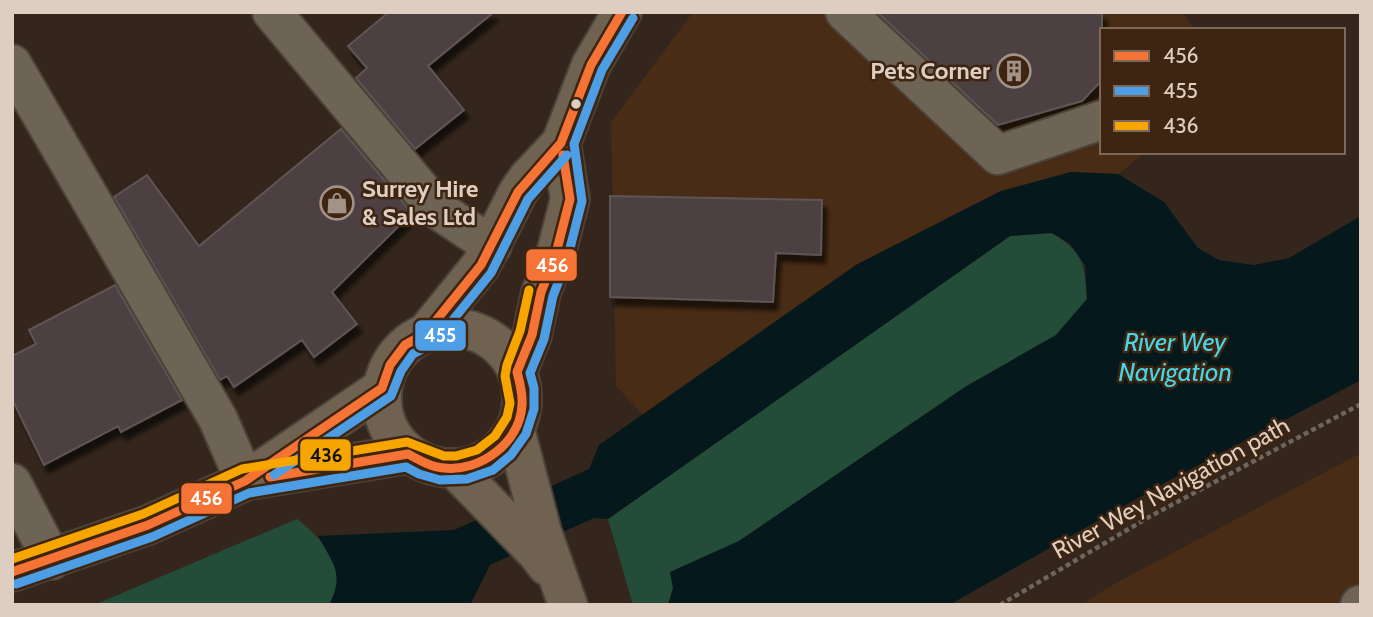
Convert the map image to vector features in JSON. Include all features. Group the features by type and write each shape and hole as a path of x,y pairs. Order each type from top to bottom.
{"main road":[{"path":"426,333 481,265 518,192 561,143 591,65 622,12"},
{"path":"517,372 532,335 541,292 555,257 570,199 561,143"},
{"path":"447,328 469,330 489,338 506,353 517,372 522,389 522,408 515,429 502,447 485,461 455,469 442,468 408,454 392,435 383,412 382,388 390,365 405,345 426,333 447,328"},
{"path":"12,572 148,525 245,481 382,388"},
{"path":"515,429 563,593"},
{"path":"245,481 408,454"},
{"path":"455,469 536,552 563,593"}],"lane":[{"path":"272,12 437,209 492,246"},
{"path":"845,12 999,155 1100,121"},
{"path":"12,64 218,419 245,481"},
{"path":"12,483 52,560"}],"path":[{"name":"River Wey Navigation path","path":"1000,605 1149,517 1361,404"}],"shaded area":[{"path":"693,12 1183,12 1193,28 1100,28 1100,154 1143,154 1118,174 1071,172 1001,191 974,204 856,265 643,415 616,386 611,122"},
{"path":"1361,453 1361,605 1081,605 1116,583"}],"green space":[{"path":"1052,233 1071,247 1080,260 1087,299 1056,335 965,387 739,541 670,572 673,588 668,605 633,605 608,519 1010,236"},
{"path":"297,519 313,532 337,569 337,590 329,605 94,605"}],"water":[{"name":"River Wey Navigation","path":"1071,172 1118,174 1164,202 1198,248 1219,260 1254,265 1289,258 1361,216 1361,380 1170,480 949,605 668,605 673,588 670,572 739,541 965,387 1056,335 1087,299 1085,265 1070,244 1052,233 1010,236 608,519 594,518 490,565 470,605 329,605 337,576 318,536 454,530 589,469 599,445 856,265 1001,191"}],"building":[{"path":"389,12 494,12 428,66 464,110 415,149 356,78 367,68 348,46"},
{"name":"Pets Corner","path":"877,12 1102,12 1100,82 1082,101 998,125"},
{"path":"341,129 412,213 332,292 357,324 314,357 302,340 234,387 227,376 220,380 114,197 147,175 199,246"},
{"path":"610,196 822,200 821,255 776,253 773,302 610,297"},
{"path":"115,285 182,400 121,432 118,426 44,465 12,399 12,356 36,344 29,330"}],"transit line":[{"name":"456","path":"382,388 390,365 405,345 426,333 481,265 518,192 561,143 591,65 622,12"},
{"name":"455","path":"16,584 152,537 249,493 406,467 440,480 467,479 493,470 511,455 526,434 534,409 534,388 530,373 544,339 553,296 567,260 582,201 574,144 602,70 633,18"},
{"name":"456","path":"517,372 532,335 541,292 555,257 570,199 563,155"},
{"name":"455","path":"274,475 391,396 401,371 413,354 435,342 491,273 528,199 567,155"},
{"name":"436","path":"12,559 143,514 242,469 407,442 444,456 456,456 477,450 495,436 507,417 510,403 505,376 520,331 529,290"},
{"name":"456","path":"408,454 434,466 458,468 484,460 496,452 506,443 520,419 522,397 517,372"},
{"name":"456","path":"12,572 148,525 245,481 382,388"},
{"name":"456","path":"270,477 408,454"}],"place":[{"name":"Pets Corner","path":"1014,71"},
{"name":"Surrey Hire & Sales Ltd","path":"337,203"}]}
